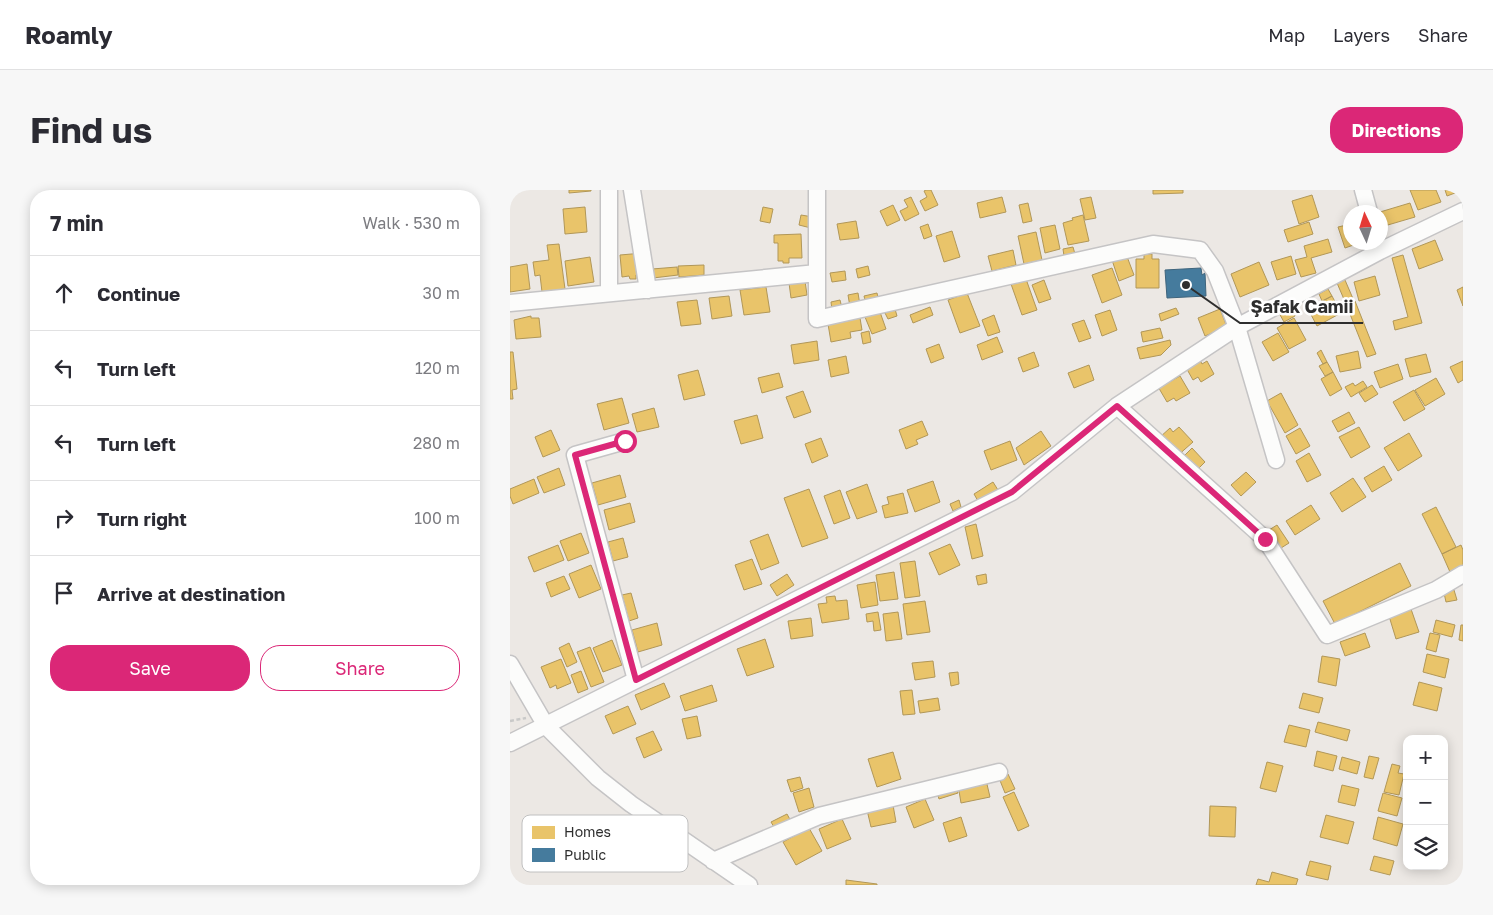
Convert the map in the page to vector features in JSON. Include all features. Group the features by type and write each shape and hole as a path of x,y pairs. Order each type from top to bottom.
{"street":[{"path":"609,190 609,293"},
{"path":"632,190 648,290"},
{"path":"816,190 818,319 1153,244 1200,250 1215,271 1237,327 1276,460"},
{"path":"1363,190 1367,205"},
{"path":"1388,243 1463,211"},
{"path":"510,743 1012,492 1117,406 1237,327 1374,250"},
{"path":"510,303 817,273"},
{"path":"1117,406 1265,539 1327,634 1436,590 1463,574"},
{"path":"625,441 575,455 636,680"},
{"path":"510,664 546,726 605,783 647,815"},
{"path":"713,860 819,816 999,772"},
{"path":"688,843 749,885"}],"building: Homes":[{"path":"569,190 591,190 591,191 569,193"},
{"path":"931,190 938,205 925,211 920,201 927,197 924,191"},
{"path":"1153,190 1183,190 1183,193 1153,194"},
{"path":"1410,190 1436,190 1441,202 1418,210"},
{"path":"1445,190 1463,190 1447,196"},
{"path":"1312,195 1319,217 1299,224 1292,201"},
{"path":"911,197 919,214 905,221 900,211 908,207 904,200"},
{"path":"1002,197 1006,212 980,218 977,203"},
{"path":"1091,197 1096,218 1085,220 1080,199"},
{"path":"1028,203 1032,221 1023,223 1019,205"},
{"path":"1410,203 1415,217 1388,225 1388,210"},
{"path":"893,205 900,220 887,226 880,211"},
{"path":"585,207 587,232 565,234 563,209"},
{"path":"763,207 773,209 770,223 760,221"},
{"path":"801,215 813,217 811,228 799,225"},
{"path":"1083,215 1089,241 1068,245 1063,223"},
{"path":"856,221 859,238 840,240 837,224"},
{"path":"1309,222 1313,234 1288,242 1284,230"},
{"path":"928,224 932,236 924,239 920,227"},
{"path":"1055,225 1060,249 1045,253 1040,228"},
{"path":"1343,226 1343,242 1338,227"},
{"path":"952,231 960,257 944,262 936,236"},
{"path":"1036,232 1042,260 1024,264 1018,236"},
{"path":"801,234 802,258 789,258 789,263 778,261 778,243 774,243 774,235"},
{"path":"1328,239 1332,252 1311,258 1316,273 1301,277 1295,260 1307,257 1304,246"},
{"path":"1435,240 1443,260 1419,269 1412,249"},
{"path":"559,244 565,289 542,292 540,275 535,276 533,262 549,260 547,245"},
{"path":"1073,247 1075,254 1064,256 1063,249"},
{"path":"1013,250 1016,265 992,271 988,256"},
{"path":"643,253 641,275 636,275 636,279 630,279 629,276 622,277 620,255"},
{"path":"1126,254 1134,275 1119,281 1112,260"},
{"path":"1144,254 1152,254 1152,259 1159,259 1159,288 1136,288 1136,259 1144,259"},
{"path":"1403,255 1422,323 1395,330 1393,321 1408,317 1392,258"},
{"path":"1291,256 1296,274 1277,280 1271,262"},
{"path":"590,257 594,282 568,286 565,261"},
{"path":"1259,262 1269,285 1240,297 1231,274"},
{"path":"527,264 530,289 510,292 510,267"},
{"path":"704,265 704,275 679,277 678,266"},
{"path":"868,266 870,275 858,278 856,269"},
{"path":"677,267 678,275 653,278 652,269"},
{"path":"1112,268 1122,295 1102,303 1092,275"},
{"path":"845,271 846,280 832,282 830,273"},
{"path":"1375,276 1380,295 1359,301 1354,282"},
{"path":"1026,279 1037,310 1022,315 1011,284"},
{"path":"1044,280 1051,299 1039,303 1032,285"},
{"path":"1345,280 1354,301 1346,304 1337,283"},
{"path":"805,281 807,295 791,298 789,283"},
{"path":"766,287 770,312 744,315 740,290"},
{"path":"1463,287 1463,306 1457,290"},
{"path":"1328,289 1332,296 1322,301 1319,294"},
{"path":"858,293 860,305 850,307 848,295"},
{"path":"877,293 879,302 866,304 864,296"},
{"path":"967,293 980,326 960,333 948,300"},
{"path":"729,296 732,316 712,319 709,298"},
{"path":"1332,296 1341,313 1317,326 1308,309"},
{"path":"697,300 701,324 681,326 677,302"},
{"path":"840,300 842,308 832,310 831,302"},
{"path":"1355,301 1376,354 1367,357 1346,304"},
{"path":"930,307 933,315 913,323 910,315"},
{"path":"1290,307 1295,316 1284,322 1279,313"},
{"path":"1176,308 1179,314 1161,321 1159,314"},
{"path":"895,309 897,316 888,319 885,313"},
{"path":"1220,309 1227,327 1205,336 1198,318"},
{"path":"1110,310 1117,330 1102,336 1095,315"},
{"path":"880,312 886,329 872,334 865,317"},
{"path":"994,315 1000,332 988,336 982,320"},
{"path":"531,316 531,318 539,318 541,337 516,339 514,320"},
{"path":"860,318 862,330 850,332 851,338 831,342 828,324"},
{"path":"1294,318 1306,340 1289,349 1277,328"},
{"path":"1084,320 1091,338 1079,342 1072,324"},
{"path":"1160,328 1163,338 1143,342 1141,332"},
{"path":"869,331 871,342 863,344 861,333"},
{"path":"1278,333 1289,352 1273,361 1262,342"},
{"path":"997,337 1003,352 982,360 977,345"},
{"path":"1170,340 1171,345 1161,355 1140,359 1137,348"},
{"path":"817,341 819,360 794,364 791,345"},
{"path":"939,344 944,358 931,363 926,349"},
{"path":"1321,350 1327,362 1323,364 1317,353"},
{"path":"1358,351 1361,368 1340,372 1336,356"},
{"path":"510,352 513,352 517,389 512,390 513,399 510,399"},
{"path":"1034,352 1039,366 1023,372 1018,358"},
{"path":"1426,354 1431,372 1410,377 1405,359"},
{"path":"846,356 849,373 831,377 828,360"},
{"path":"1198,356 1202,364 1207,361 1214,374 1201,382 1198,377 1193,380 1184,364"},
{"path":"1463,361 1463,380 1458,383 1450,367"},
{"path":"1327,362 1333,372 1325,376 1319,366"},
{"path":"1398,364 1403,379 1380,388 1374,372"},
{"path":"1089,365 1094,380 1074,388 1068,373"},
{"path":"698,370 705,395 684,400 678,375"},
{"path":"1333,372 1342,389 1330,396 1321,379"},
{"path":"779,373 783,387 762,393 758,378"},
{"path":"1180,376 1190,393 1176,401 1174,398 1167,402 1157,385 1169,378 1171,381"},
{"path":"1436,378 1445,394 1425,406 1415,390"},
{"path":"1363,381 1367,387 1351,397 1345,387 1353,383 1355,386"},
{"path":"1372,385 1378,394 1365,402 1359,393"},
{"path":"1414,390 1425,409 1404,421 1393,402"},
{"path":"803,391 811,412 794,418 786,397"},
{"path":"1281,393 1298,425 1285,433 1267,401"},
{"path":"622,398 629,423 604,430 597,404"},
{"path":"654,408 659,427 637,432 632,414"},
{"path":"1349,412 1355,423 1338,432 1332,421"},
{"path":"757,415 763,438 741,444 734,421"},
{"path":"922,421 928,435 916,440 918,444 906,449 899,430"},
{"path":"1179,427 1193,442 1176,457 1159,438 1170,428 1173,432"},
{"path":"1359,427 1370,447 1351,458 1339,437"},
{"path":"1300,428 1310,446 1296,454 1286,436"},
{"path":"551,430 560,450 543,457 535,437"},
{"path":"1041,431 1051,446 1024,465 1016,448"},
{"path":"1409,433 1422,456 1398,471 1384,448"},
{"path":"821,438 828,456 812,463 805,444"},
{"path":"1010,441 1017,460 991,470 984,451"},
{"path":"1192,448 1205,462 1196,471 1183,457"},
{"path":"1309,453 1321,475 1307,482 1296,461"},
{"path":"1384,466 1392,480 1372,492 1364,478"},
{"path":"559,468 565,485 544,493 537,477"},
{"path":"1246,472 1256,482 1241,496 1231,485"},
{"path":"620,475 626,497 598,505 592,483"},
{"path":"1353,478 1366,497 1342,512 1330,493"},
{"path":"534,479 539,493 513,504 510,489"},
{"path":"933,481 940,502 915,512 907,490"},
{"path":"993,482 998,490 978,501 974,494"},
{"path":"867,484 877,512 857,519 846,492"},
{"path":"809,489 828,538 802,547 784,498"},
{"path":"840,490 850,518 834,524 824,496"},
{"path":"903,493 908,513 885,518 882,506 889,504 887,497"},
{"path":"959,500 961,507 953,511 950,504"},
{"path":"630,503 635,522 609,530 604,510"},
{"path":"1311,505 1320,519 1295,535 1286,521"},
{"path":"1436,507 1456,547 1442,554 1422,514"},
{"path":"976,524 983,556 972,559 965,527"},
{"path":"1277,525 1289,543 1281,548 1269,530"},
{"path":"581,533 589,553 568,561 560,541"},
{"path":"768,534 779,563 761,570 750,541"},
{"path":"623,538 628,557 613,561 608,542"},
{"path":"950,544 960,565 939,575 929,553"},
{"path":"558,545 564,560 534,572 528,557"},
{"path":"1461,545 1463,550 1463,566 1450,572 1442,554"},
{"path":"752,559 762,584 744,590 735,565"},
{"path":"915,561 920,596 905,598 900,563"},
{"path":"1400,563 1411,586 1335,624 1323,601"},
{"path":"591,565 601,589 579,598 569,574"},
{"path":"894,572 898,599 880,601 876,575"},
{"path":"787,574 794,585 777,596 770,585"},
{"path":"986,574 987,583 978,585 976,576"},
{"path":"564,576 570,589 551,597 546,583"},
{"path":"875,582 878,605 861,608 857,585"},
{"path":"1454,590 1457,600 1446,602 1444,593"},
{"path":"631,593 638,618 629,621 622,595"},
{"path":"835,596 836,601 847,600 849,619 822,623 818,604 827,603 826,597"},
{"path":"925,601 930,632 907,635 903,604"},
{"path":"1411,609 1419,632 1396,639 1389,616"},
{"path":"878,612 881,630 874,631 873,621 867,622 866,614"},
{"path":"898,612 902,639 886,641 883,614"},
{"path":"811,618 813,636 791,639 788,621"},
{"path":"1436,620 1455,625 1452,637 1433,632"},
{"path":"657,623 662,645 638,652 632,630"},
{"path":"1461,625 1463,625 1463,641 1459,640"},
{"path":"1365,633 1370,647 1345,656 1340,642"},
{"path":"1430,633 1440,635 1436,652 1426,649"},
{"path":"765,639 774,667 747,676 737,649"},
{"path":"612,640 622,665 603,672 593,648"},
{"path":"569,643 577,662 567,667 559,648"},
{"path":"590,647 604,682 591,687 577,652"},
{"path":"1427,654 1449,659 1445,678 1423,672"},
{"path":"1322,656 1340,659 1336,686 1318,682"},
{"path":"561,659 571,683 557,689 556,685 550,688 541,667"},
{"path":"933,661 935,677 915,680 912,663"},
{"path":"581,671 588,689 578,693 571,675"},
{"path":"958,672 959,684 951,686 949,673"},
{"path":"1419,682 1442,688 1437,711 1413,705"},
{"path":"664,683 670,697 641,710 635,695"},
{"path":"712,685 717,701 685,711 680,696"},
{"path":"912,690 915,714 903,715 900,691"},
{"path":"1303,693 1323,698 1319,713 1299,708"},
{"path":"938,698 940,710 920,713 918,701"},
{"path":"628,706 636,724 613,734 605,716"},
{"path":"697,716 701,736 687,739 682,719"},
{"path":"1318,722 1350,730 1347,741 1315,732"},
{"path":"1289,725 1310,730 1306,747 1284,742"},
{"path":"653,731 662,750 644,758 636,738"},
{"path":"1317,751 1337,756 1333,771 1314,766"},
{"path":"893,752 901,779 877,787 868,759"},
{"path":"1369,756 1379,758 1373,779 1364,777"},
{"path":"1342,757 1360,762 1357,774 1339,769"},
{"path":"1267,762 1283,766 1276,792 1260,788"},
{"path":"1392,764 1400,766 1398,773 1403,774 1403,778 1399,795 1384,792"},
{"path":"1008,774 1015,789 1005,793 999,778"},
{"path":"800,777 803,788 791,792 787,780"},
{"path":"986,780 990,797 961,803 958,785"},
{"path":"955,784 958,793 939,799 936,789"},
{"path":"1342,785 1359,789 1355,806 1338,802"},
{"path":"809,788 814,807 799,812 793,793"},
{"path":"1014,792 1029,826 1018,831 1003,797"},
{"path":"1383,793 1402,798 1397,816 1378,811"},
{"path":"925,799 934,820 914,828 906,807"},
{"path":"893,805 896,822 871,827 867,810"},
{"path":"1210,806 1236,807 1235,837 1209,836"},
{"path":"787,814 793,825 777,832 771,822"},
{"path":"1326,815 1354,822 1348,844 1320,837"},
{"path":"961,817 967,836 949,842 943,823"},
{"path":"1378,817 1403,824 1397,846 1373,839"},
{"path":"842,819 851,839 827,849 819,829"},
{"path":"809,828 822,851 796,865 783,842"},
{"path":"1374,856 1394,861 1390,875 1370,870"},
{"path":"1310,861 1331,866 1328,880 1306,875"},
{"path":"1272,872 1298,879 1296,885 1256,885 1258,879 1269,882"},
{"path":"846,880 877,884 877,885 846,885"}],"building: Public":[{"path":"1201,268 1202,275 1205,273 1206,296 1167,298 1165,270"}],"place":[{"name":"Şafak Camii","path":"1186,285"}],"route":[{"path":"625,441 575,455 636,680 1012,492 1117,406 1265,539"}]}
